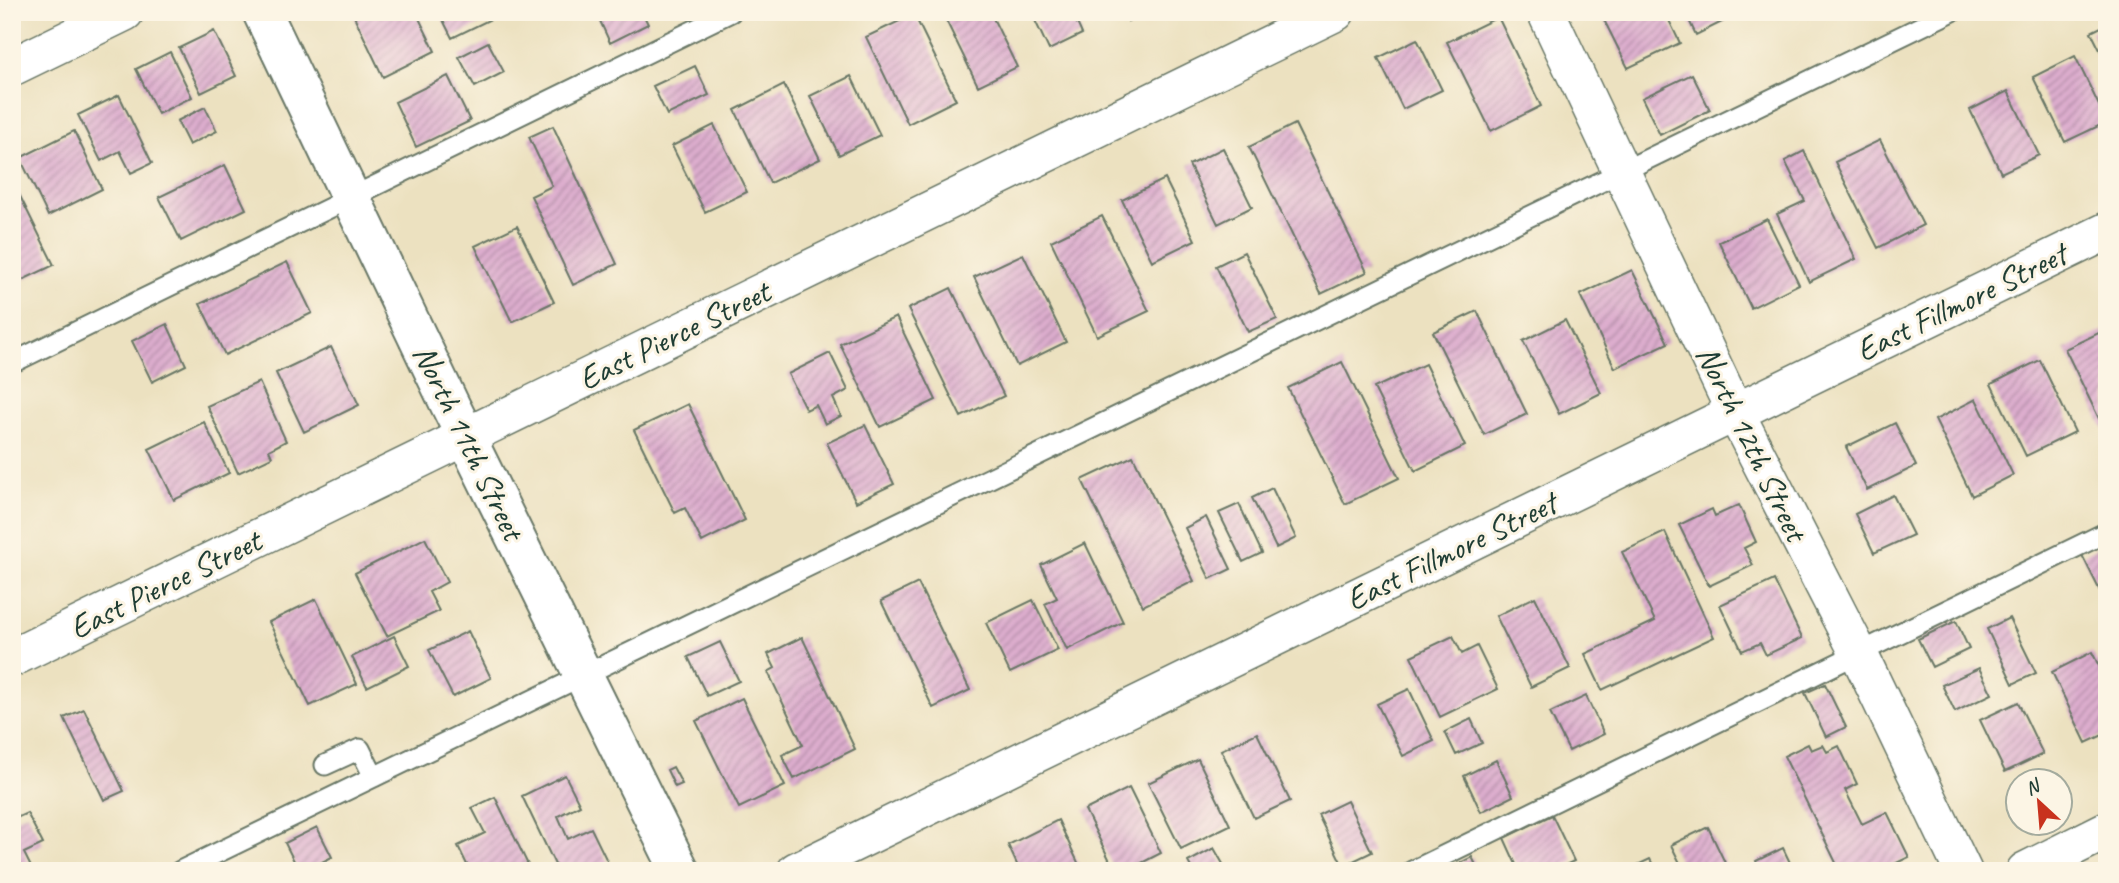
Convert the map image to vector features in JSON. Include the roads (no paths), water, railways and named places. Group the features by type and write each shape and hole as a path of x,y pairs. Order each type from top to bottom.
{"street":[{"path":"12,67 125,12"},
{"name":"North 11th Street","path":"262,12 350,199 680,871"},
{"name":"East Pierce Street","path":"12,658 1336,12"},
{"name":"North 12th Street","path":"1546,12 1735,412 1964,871"},
{"name":"East Fillmore Street","path":"796,871 2107,231"},
{"path":"2025,871 2107,830"}],"lane":[{"path":"12,363 731,12"},
{"path":"180,871 1951,12"},
{"path":"1412,871 2107,532"},
{"path":"325,765 360,749 374,777"}]}
